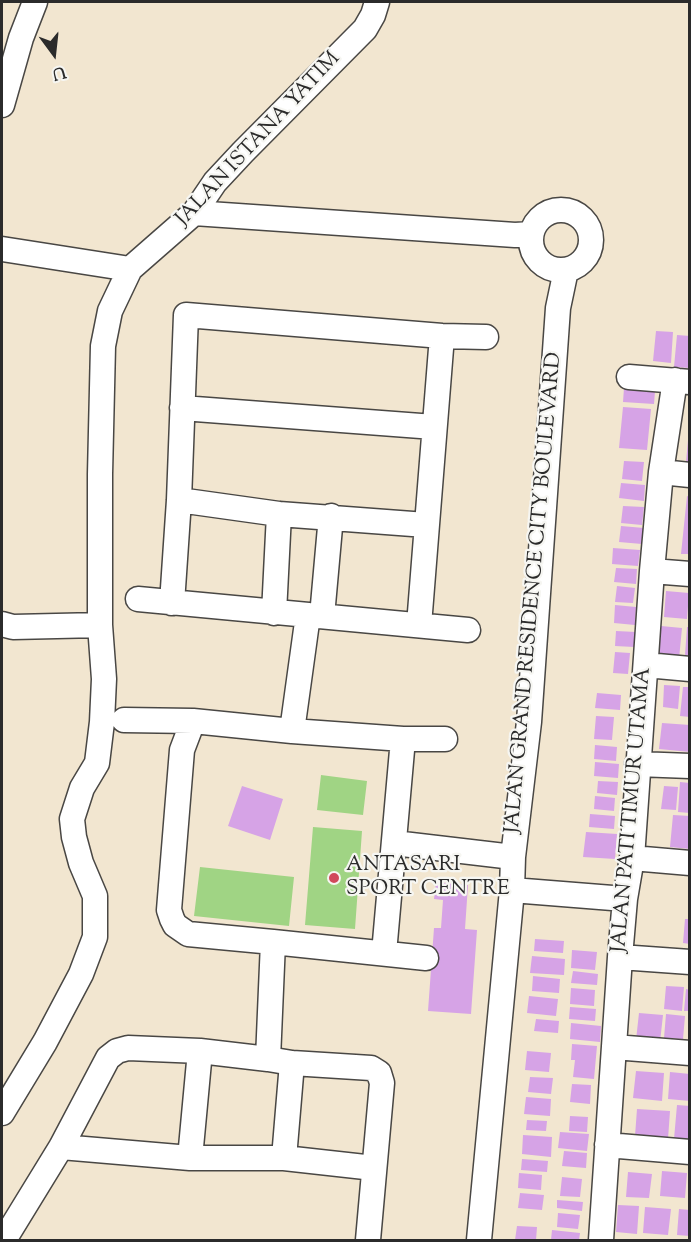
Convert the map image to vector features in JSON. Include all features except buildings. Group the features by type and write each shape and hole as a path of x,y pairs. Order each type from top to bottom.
{"street":[{"path":"2,105 21,38 35,2"},
{"name":"JALAN ISTANA YATIM","path":"130,269 194,213 215,182 365,29 373,15 376,2"},
{"path":"556,210 567,210 578,215 586,224 591,235 591,246 586,257 577,265 566,270 555,270 544,265 536,256 531,245 531,234 536,223 545,215 556,210"},
{"path":"194,213 515,236 531,234"},
{"path":"2,249 130,269 110,311 104,346 100,474 100,626 104,679 102,722 96,764 82,788 72,819 81,862 95,896 95,937 81,974 45,1042 2,1113"},
{"name":"JALAN GRAND RESIDENCE CITY BOULEVARD","path":"479,1240 512,890 513,857 529,723 558,308 566,270"},
{"path":"172,603 179,500 186,315 442,336 486,337"},
{"path":"419,625 442,336"},
{"path":"629,377 682,381"},
{"name":"JALAN PATI TIMUR UTAMA","path":"601,1240 620,957 625,899 632,858 661,472 682,381"},
{"path":"182,408 434,427"},
{"path":"661,472 690,475"},
{"path":"179,500 279,513 426,525"},
{"path":"274,613 279,513"},
{"path":"292,731 315,616 331,516"},
{"path":"652,571 690,574"},
{"path":"138,599 468,630"},
{"path":"2,624 13,627 100,626"},
{"path":"646,665 690,669"},
{"path":"124,720 193,721 403,739 445,739"},
{"path":"193,721 182,750 170,910 175,925 188,934 426,958"},
{"path":"384,953 403,739"},
{"path":"638,764 690,766"},
{"path":"394,843 513,857"},
{"path":"632,858 690,863"},
{"path":"512,890 625,899"},
{"path":"268,1059 273,942"},
{"path":"620,957 690,962"},
{"path":"614,1047 690,1053"},
{"path":"4,1240 61,1147 108,1058 117,1051 128,1048 200,1051 292,1063 371,1068 379,1073 382,1083 369,1240"},
{"path":"190,1158 200,1051"},
{"path":"284,1158 292,1063"},
{"path":"607,1145 690,1152"},
{"path":"61,1147 190,1158 284,1158 374,1168"}],"green space":[{"path":"321,775 367,781 363,815 317,810"},
{"name":"ANTASARI SPORT CENTRE","path":"313,827 362,831 355,929 305,925"},
{"path":"200,867 294,877 289,926 194,916"}],"place":[{"name":"ANTASARI SPORT CENTRE","path":"334,878"}]}
